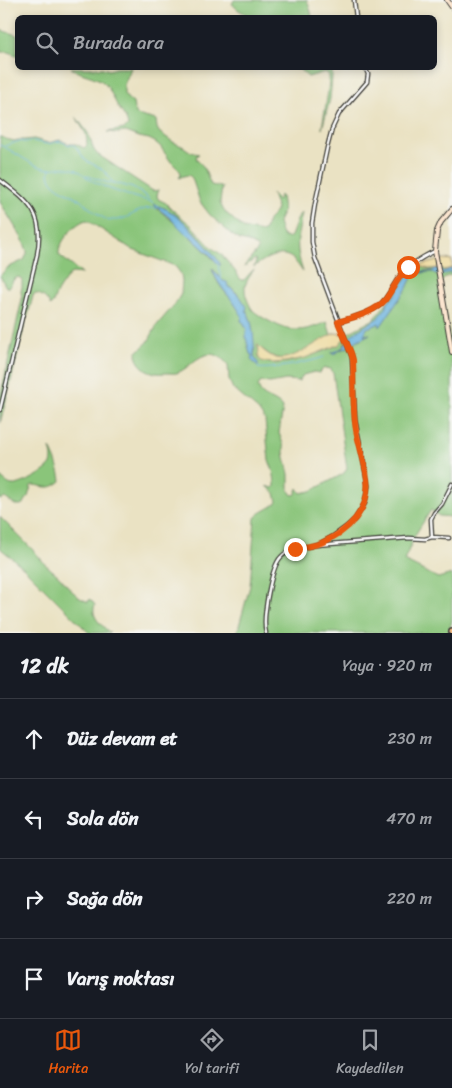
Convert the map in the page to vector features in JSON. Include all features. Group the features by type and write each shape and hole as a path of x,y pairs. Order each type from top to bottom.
{"street":[{"path":"354,0 356,15"},
{"path":"446,0 452,6"},
{"path":"266,633 266,609 278,560 290,551 321,543 351,524 363,509 367,498 367,480 354,420 353,360 312,247 312,223 332,129 342,110 366,82 368,74 366,70"},
{"path":"0,180 22,197 32,208 38,222 40,237 38,254 0,410"},
{"path":"452,209 437,231 435,253 452,352"},
{"path":"338,322 360,315 380,305 408,267 418,260 435,253"},
{"path":"432,538 431,520 452,484"},
{"path":"311,546 409,538 449,538"}],"green space":[{"path":"234,0 307,0 312,15 246,15 232,4"},
{"path":"0,30 15,34 15,55 9,52 0,52"},
{"path":"74,70 130,70 124,85 124,94 133,103 137,115 156,120 159,132 191,152 199,154 196,156 197,160 203,166 211,185 222,187 220,203 224,211 243,228 261,232 265,230 268,220 277,209 272,194 278,200 281,196 283,210 278,223 284,237 288,238 291,236 299,215 302,213 298,243 303,272 293,259 283,255 268,258 254,267 255,259 244,267 258,250 257,247 232,235 210,215 200,202 192,178 187,175 179,178 180,171 155,142 126,132 107,132 124,129 128,126 125,118 103,82"},
{"path":"300,70 332,70 330,99 322,129 329,75 325,72 308,77"},
{"path":"76,117 88,133 97,154 153,191 159,190 158,199 166,203 192,226 212,248 221,254 241,280 244,280 254,269 245,290 248,303 255,312 277,325 293,330 315,327 327,322 331,335 305,351 290,357 277,358 271,356 257,346 259,358 265,362 275,363 297,360 338,345 348,333 374,319 412,267 419,266 444,270 452,268 452,270 443,272 435,269 433,271 414,271 408,276 377,319 351,337 363,331 362,335 349,342 348,340 342,348 332,353 347,348 370,334 364,335 367,328 379,323 380,327 414,274 433,272 435,274 444,274 452,272 452,275 446,277 440,283 452,352 452,517 439,516 431,510 415,535 404,561 438,578 452,574 452,621 448,633 237,633 250,586 255,518 277,502 275,493 267,486 273,488 275,486 274,473 269,461 265,420 258,410 233,389 229,380 228,365 220,357 211,354 206,355 197,359 178,373 154,373 141,365 136,353 148,342 157,325 181,294 181,274 175,266 133,250 87,220 78,224 68,234 59,250 59,255 82,274 70,274 50,306 44,297 37,294 33,296 0,423 0,398 22,299 22,279 18,277 13,280 10,287 6,287 0,276 7,268 24,260 27,251 23,240 0,202 0,136 14,141 34,139 48,143 60,140 84,148 87,145 86,134","holes":["155,207 164,208 187,224 220,264","212,269 228,285 228,288 231,287 240,296 246,307 252,326 254,357 258,365 251,360 252,355 250,354 246,337 248,328 241,321 242,316 220,286","323,369 331,369 333,373 347,469 343,474 311,491 301,493 298,488 296,494 293,495 289,490 289,474 284,447 279,433 283,408 280,404 262,394 258,386 261,382 299,381 303,375 314,372 319,373"]},
{"path":"50,448 60,473 61,481 50,487 31,486 28,497 21,505 15,505 5,498 0,500 0,477 13,485 34,478 51,464"},
{"path":"0,517 72,591 88,602 91,600 95,605 95,617 110,633 89,633 24,568 0,548"}],"sand":[{"path":"444,259 452,260 452,268 444,270 418,266"},
{"path":"335,333 348,333 340,344 305,358 273,363 264,362 258,356 257,344 270,355 276,358 283,358 290,357"}],"water":[{"path":"154,205 168,210 184,222 221,265"},
{"path":"212,269 223,281 227,282 228,287 241,298 247,307 246,310 253,332 254,357 258,366 251,360 252,355 250,354 246,337 247,328 241,321 242,316 218,282"},
{"path":"440,269 443,272 451,269 452,272 444,274 428,272 414,274 380,327 379,323 367,328 364,335 370,334 346,348 333,354 331,353 342,348 347,339 354,333 378,318 386,308 385,306 388,301 392,299 409,274 415,270 416,272 433,271"}],"waterway":[{"path":"5,146 19,141 47,144 60,141 74,145 85,160 100,168 108,175 112,182 133,188 146,196 154,204"},
{"path":"0,145 30,162 49,169 50,178 56,186 78,198 105,219 122,219 140,210 157,208"},
{"path":"49,169 72,168 83,174"},
{"path":"84,175 106,187 150,201"},
{"path":"87,176 114,183"},
{"path":"218,264 221,279"},
{"path":"258,366 258,368 281,367 324,357"}],"route":[{"path":"295,549 321,543 339,533 363,509 367,498 367,480 354,420 353,360 338,322 360,315 380,305 408,267"}]}
